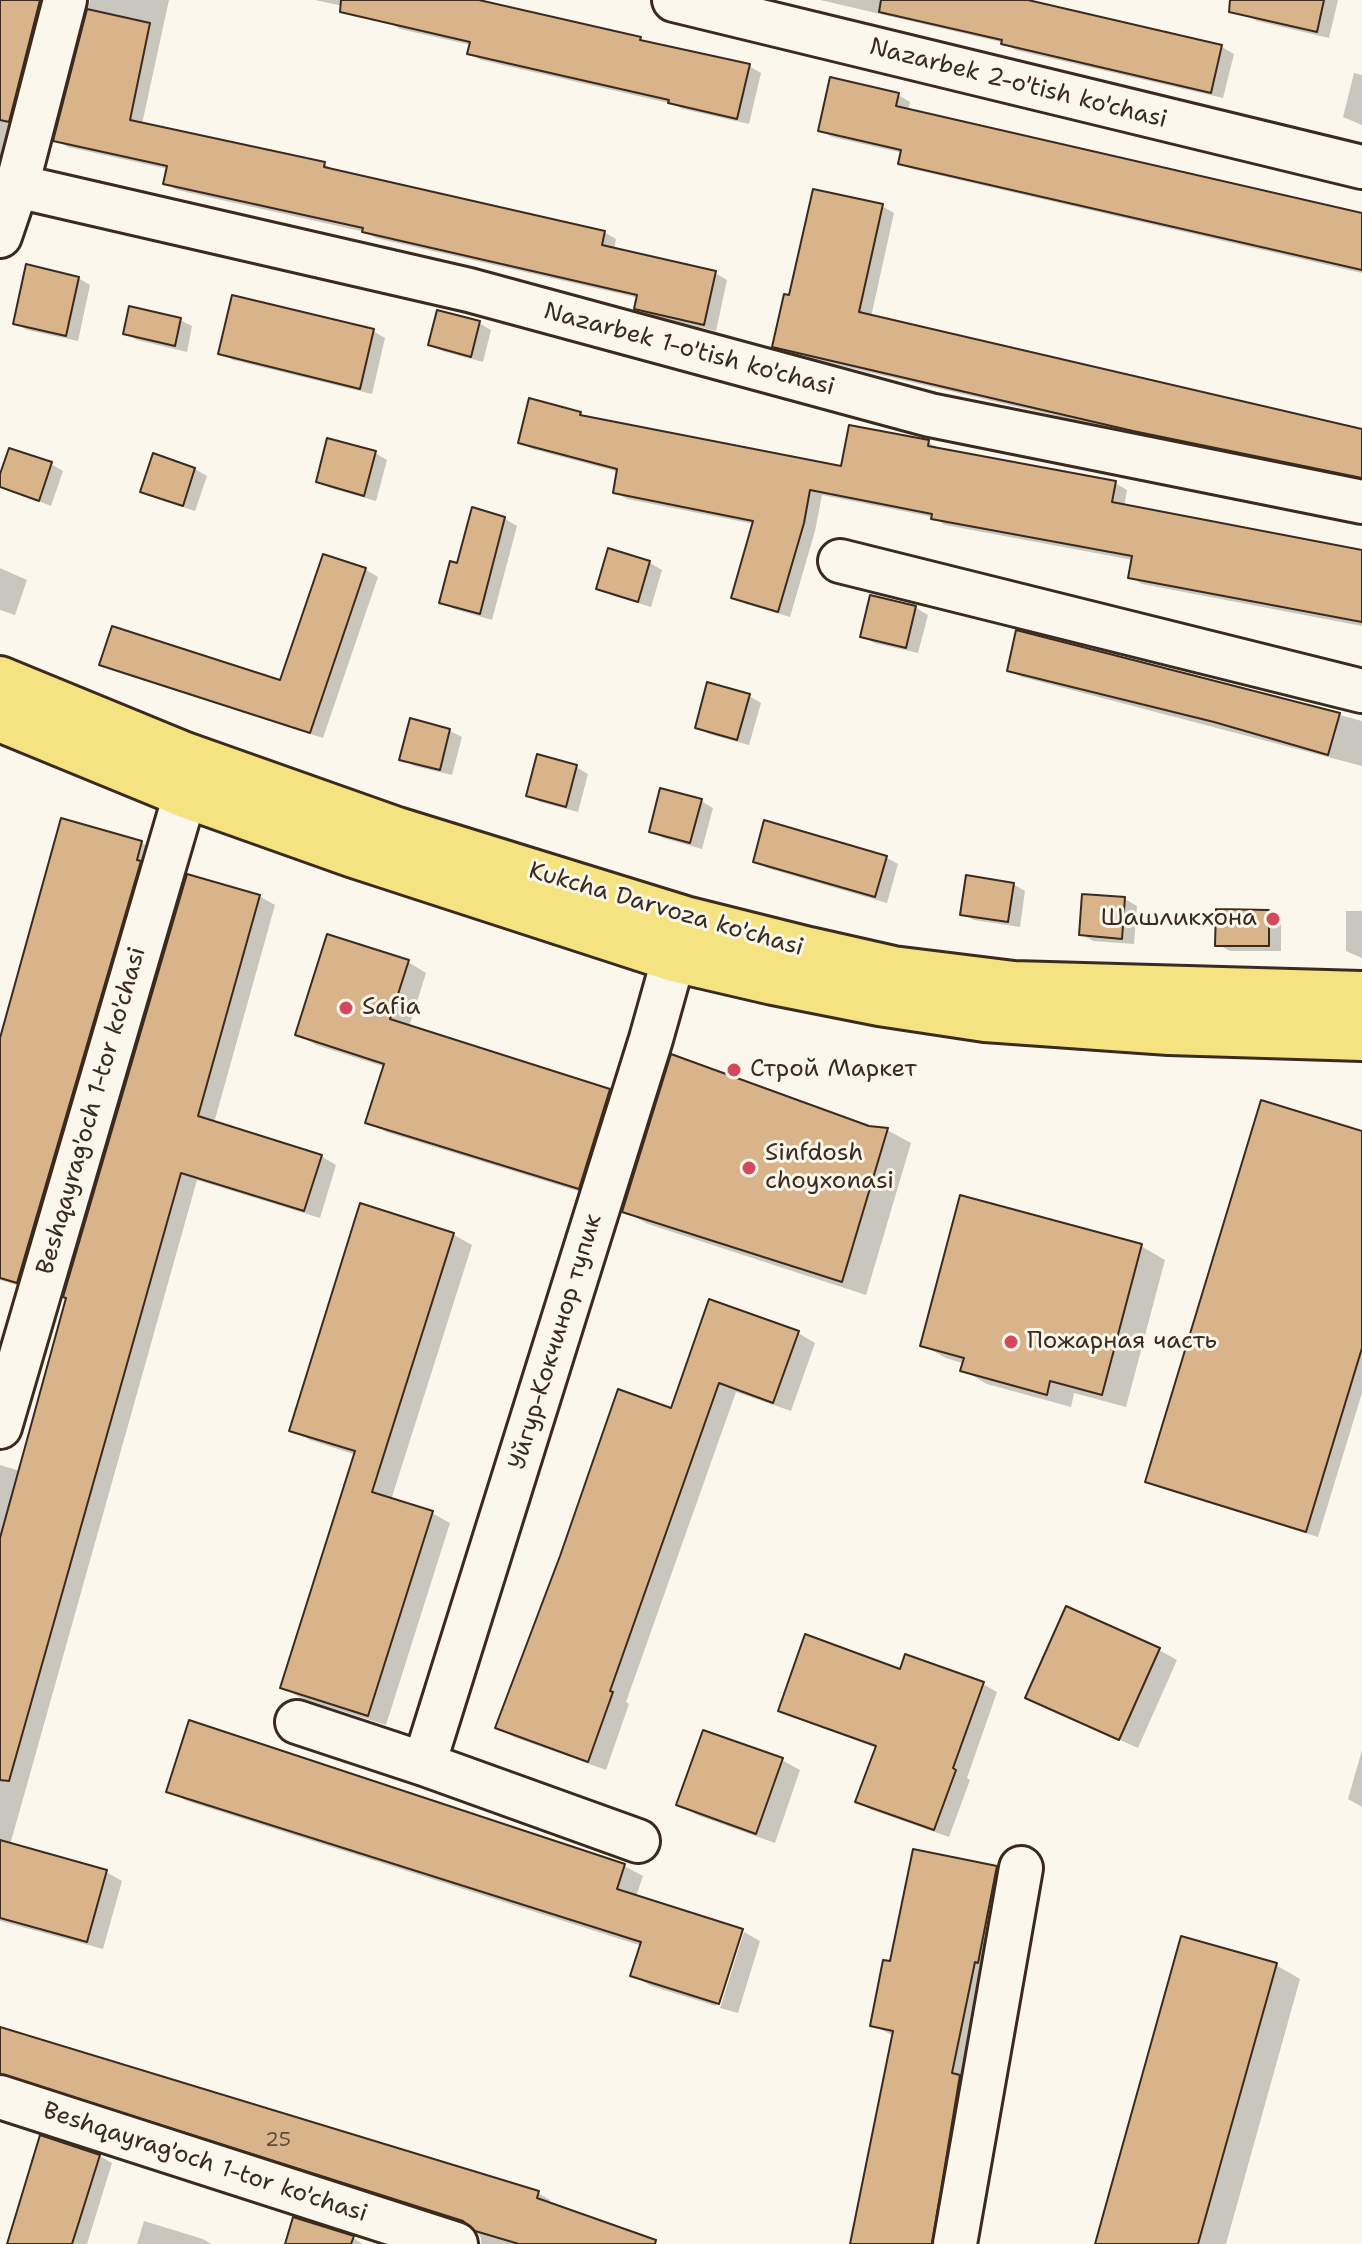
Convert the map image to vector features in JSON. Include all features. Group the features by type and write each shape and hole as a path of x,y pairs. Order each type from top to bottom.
{"main road":[{"name":"Kukcha Darvoza ko'chasi","path":"0,679 185,755 397,830 680,939 773,982 879,1003 985,1019 1169,1032 1362,1038"},
{"name":"Kukcha Darvoza ko'chasi","path":"0,719 185,795 351,854 680,939 998,983 1362,994"}],"street":[{"path":"0,236 17,186 65,0"},
{"name":"Nazarbek 2-o'tish ko'chasi","path":"674,0 1362,167"},
{"name":"Nazarbek 1-o'tish ko'chasi","path":"17,186 469,290 930,415 1362,502"},
{"path":"840,561 1362,691"},
{"name":"Beshqayrag'och 1-tor ko'chasi","path":"0,1427 185,795"},
{"name":"Уйгур-Кокчинор тупик","path":"424,1764 680,939"},
{"path":"297,1722 638,1841"},
{"path":"955,2244 1021,1868"},
{"name":"Beshqayrag'och 1-tor ko'chasi","path":"0,2097 456,2244"}],"building":[{"path":"0,0 40,0 9,122 0,120"},
{"path":"341,0 479,0 750,64 737,119 668,103 669,100 467,54 470,42 340,12"},
{"path":"881,0 1028,0 1222,45 1211,93 879,12"},
{"path":"1230,0 1324,0 1317,32 1229,12"},
{"path":"87,9 150,23 130,120 325,162 324,167 605,231 602,245 716,271 704,325 634,309 637,295 362,232 363,228 163,184 167,166 53,141"},
{"path":"830,77 899,93 896,106 1362,213 1362,270 898,164 901,150 818,131"},
{"path":"813,189 883,204 859,312 1362,429 1362,478 1133,431 772,347 784,294 789,295"},
{"path":"26,264 79,277 66,336 13,324"},
{"path":"232,295 374,329 360,389 218,354"},
{"path":"129,306 181,318 175,346 123,334"},
{"path":"437,310 480,321 471,357 428,345"},
{"path":"529,398 581,412 580,415 841,466 849,425 929,440 928,446 1116,481 1112,502 1362,550 1362,622 1128,578 1132,556 931,519 932,514 810,490 804,523 778,612 731,598 753,521 613,493 617,469 518,443"},
{"path":"327,438 376,451 364,496 316,482"},
{"path":"9,448 52,462 39,501 0,487 0,474"},
{"path":"153,453 195,468 183,506 140,492"},
{"path":"472,507 505,517 480,614 439,603 450,561 457,563"},
{"path":"608,548 650,561 638,602 596,589"},
{"path":"323,554 366,568 310,733 99,665 112,626 280,680"},
{"path":"870,595 916,606 906,648 860,637"},
{"path":"1016,630 1340,713 1328,755 1214,722 1007,671"},
{"path":"707,682 750,694 737,740 695,728"},
{"path":"410,718 450,729 440,770 399,760"},
{"path":"537,754 577,765 566,807 526,796"},
{"path":"660,788 702,799 690,843 649,832"},
{"path":"61,818 142,841 137,860 141,861 17,1283 0,1278 0,1038"},
{"path":"764,820 887,856 875,897 753,862"},
{"path":"187,874 260,895 198,1116 322,1155 304,1211 181,1173 9,1781 0,1780 0,1538 66,1298 63,1297"},
{"path":"966,875 1014,883 1008,922 960,915"},
{"path":"1082,894 1125,897 1122,939 1079,935"},
{"path":"1216,909 1269,910 1269,946 1215,946"},
{"path":"327,934 409,960 390,1019 610,1089 579,1189 365,1123 384,1064 295,1035"},
{"path":"671,1054 869,1126 888,1128 842,1282 622,1212"},
{"path":"1261,1100 1362,1131 1362,1348 1306,1532 1145,1482"},
{"path":"960,1195 1142,1244 1102,1395 1050,1381 1047,1395 960,1371 964,1358 920,1346"},
{"path":"360,1203 454,1233 372,1492 433,1511 368,1716 280,1688 355,1451 289,1431"},
{"path":"709,1299 799,1331 773,1403 719,1383 610,1691 613,1692 588,1762 495,1728 560,1556 618,1389 671,1408"},
{"path":"1066,1606 1160,1648 1119,1740 1025,1698"},
{"path":"805,1634 900,1669 905,1654 984,1682 934,1830 855,1802 876,1746 778,1711"},
{"path":"189,1720 625,1864 617,1889 743,1929 719,2004 630,1976 641,1942 166,1792"},
{"path":"703,1730 783,1758 756,1834 676,1805"},
{"path":"0,1840 107,1870 87,1942 0,1918"},
{"path":"913,1849 997,1866 952,2073 960,2075 932,2244 850,2244 893,2031 870,2026 883,1960 890,1961"},
{"path":"1181,1936 1277,1963 1198,2244 1095,2244"},
{"path":"0,2027 539,2191 537,2198 656,2240 655,2244 519,2244 475,2231 463,2221 0,2074"},
{"path":"40,2135 100,2155 72,2244 7,2244"},
{"path":"293,2217 354,2236 351,2244 285,2244"}],"place":[{"name":"Шашликхона","path":"1273,919"},
{"name":"Safia","path":"346,1008"},
{"name":"Строй Маркет","path":"734,1070"},
{"name":"Sinfdosh choyxonasi","path":"749,1168"},
{"name":"Пожарная часть","path":"1011,1342"}]}
